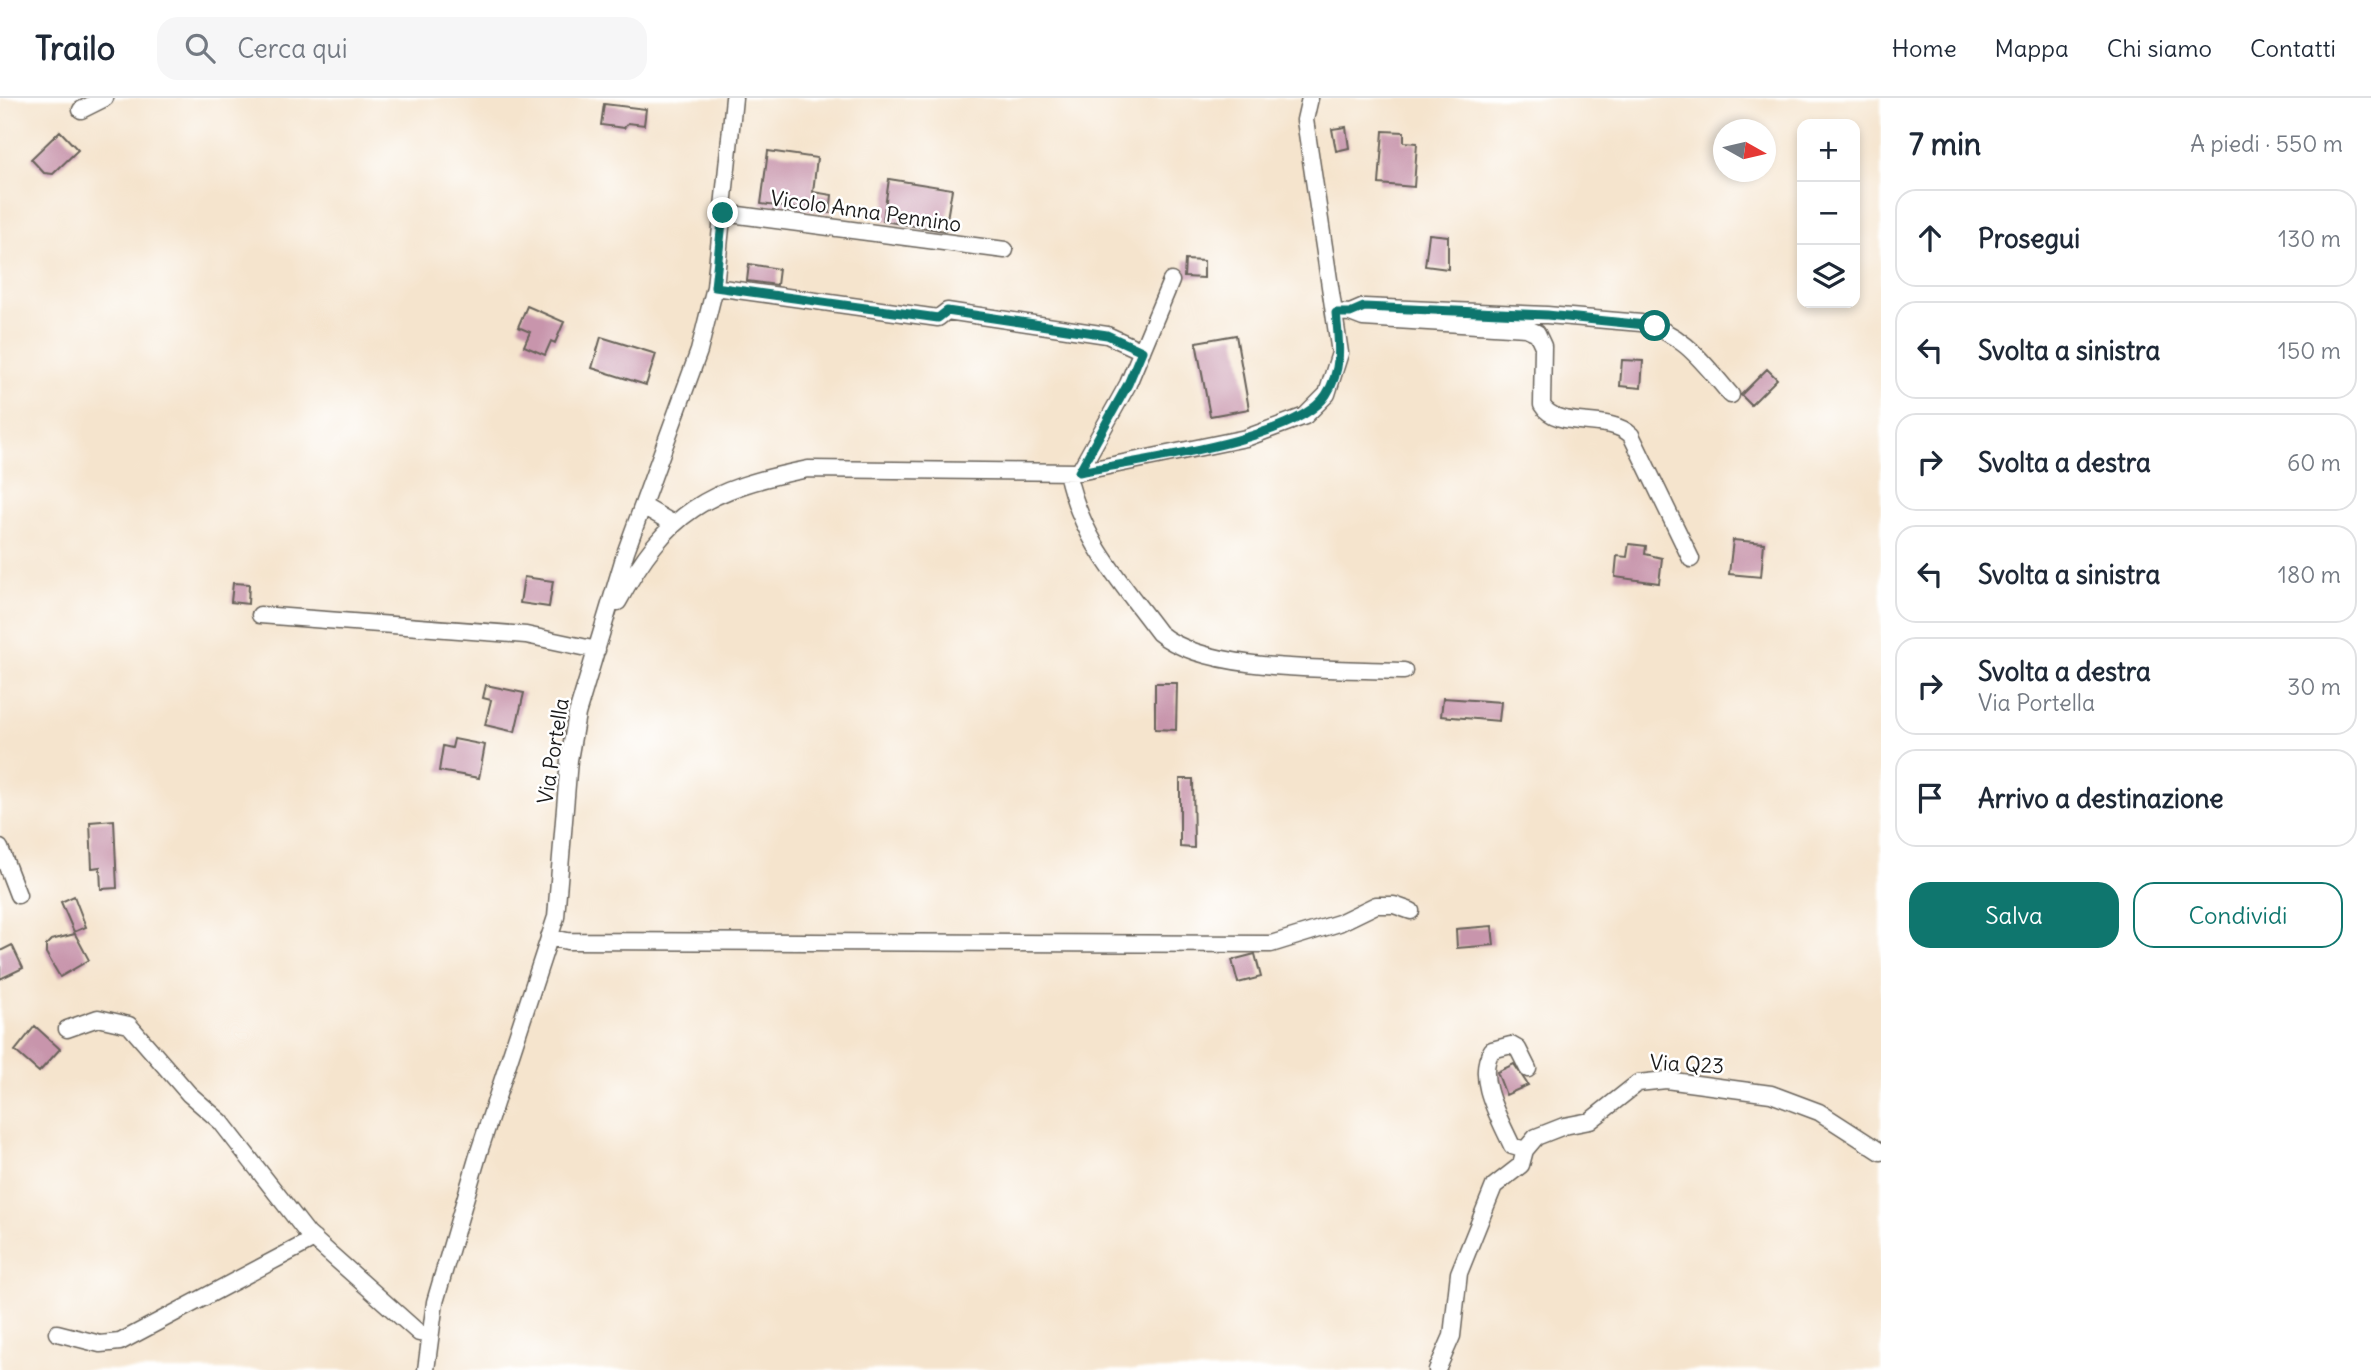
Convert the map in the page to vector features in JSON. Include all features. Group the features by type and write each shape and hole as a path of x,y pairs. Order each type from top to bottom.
{"street":[{"path":"81,110 105,98"},
{"name":"Via Portella","path":"426,1370 435,1301 479,1152 556,917 569,760 577,714 643,506 699,351 715,287 734,98"},
{"path":"602,632 647,552 672,523 722,494 780,475 808,470 1073,472 1246,438 1305,416 1327,394 1338,366 1343,313 1306,120 1310,98"},
{"name":"Vicolo Anna Pennino","path":"723,213 1005,250"},
{"path":"1171,281 1128,384 1073,472 1075,507 1096,549 1159,633 1170,642 1207,657 1246,663 1404,671"},
{"path":"715,287 938,318 947,311 974,315 1107,335 1142,351"},
{"path":"1343,313 1364,307 1547,315 1641,323 1655,326 1679,339 1731,395"},
{"path":"1343,313 1363,318 1526,328 1537,332 1543,346 1542,405 1545,410 1555,417 1615,425 1631,435 1691,559"},
{"path":"643,506 672,523"},
{"path":"260,615 526,635 597,650"},
{"path":"0,848 18,895"},
{"path":"550,937 594,941 1271,944 1339,923 1376,905 1395,905 1411,911"},
{"path":"67,1029 98,1018 129,1025 189,1094 221,1122 254,1168 314,1239 419,1334 429,1335"},
{"path":"1525,1150 1512,1146 1494,1106 1485,1070 1486,1059 1492,1050 1511,1045 1518,1049 1528,1069"},
{"name":"Via Q23","path":"1437,1370 1452,1336 1459,1273 1478,1220 1494,1186 1521,1165 1525,1150 1536,1137 1590,1121 1638,1083 1656,1080 1737,1088 1789,1099 1819,1112 1881,1152"},
{"path":"57,1333 100,1344 120,1342 314,1239"}],"building":[{"path":"604,104 646,109 644,125 628,123 624,128 601,125"},
{"path":"1346,127 1349,148 1336,151 1332,129"},
{"path":"60,131 78,150 53,174 44,173 31,159"},
{"path":"1383,131 1404,132 1404,142 1417,143 1414,187 1379,184"},
{"path":"768,151 817,158 813,192 832,195 830,213 761,204"},
{"path":"889,179 952,189 945,231 883,221"},
{"path":"1429,234 1448,236 1448,269 1425,266"},
{"path":"1185,260 1204,261 1204,278 1184,277"},
{"path":"749,264 779,269 777,285 747,281"},
{"path":"527,306 564,322 555,343 551,341 545,355 524,346 530,332 518,327"},
{"path":"1236,335 1249,409 1210,416 1196,342"},
{"path":"601,337 656,354 646,385 592,368"},
{"path":"1622,360 1643,361 1641,388 1620,386"},
{"path":"1767,369 1777,379 1751,405 1741,395"},
{"path":"1733,540 1764,543 1761,577 1729,574"},
{"path":"1629,544 1646,546 1645,554 1662,558 1659,583 1615,577 1617,556 1627,557"},
{"path":"524,577 553,581 549,607 520,603"},
{"path":"233,583 249,584 248,604 231,602"},
{"path":"1155,683 1177,683 1176,730 1155,729"},
{"path":"486,685 524,693 515,732 485,725 491,700 483,698"},
{"path":"1443,698 1501,702 1499,721 1441,716"},
{"path":"454,739 485,745 479,778 439,771 443,746 452,748"},
{"path":"1180,779 1193,779 1194,848 1180,847"},
{"path":"114,820 117,888 101,889 100,867 92,868 90,822"},
{"path":"74,896 86,927 74,932 61,902"},
{"path":"1492,926 1494,945 1457,948 1456,929"},
{"path":"75,934 89,960 60,977 46,953 46,945 51,940"},
{"path":"12,945 23,968 0,979 0,951"},
{"path":"1255,954 1261,977 1238,983 1232,960"},
{"path":"35,1026 60,1049 39,1072 15,1051"},
{"path":"1514,1064 1528,1085 1506,1095 1497,1072"}],"route":[{"path":"723,213 715,287 938,318 947,311 1107,335 1142,351 1128,384 1079,472 1246,438 1305,416 1327,394 1338,366 1340,353 1336,313 1350,313 1364,307 1547,315 1655,326"}]}
